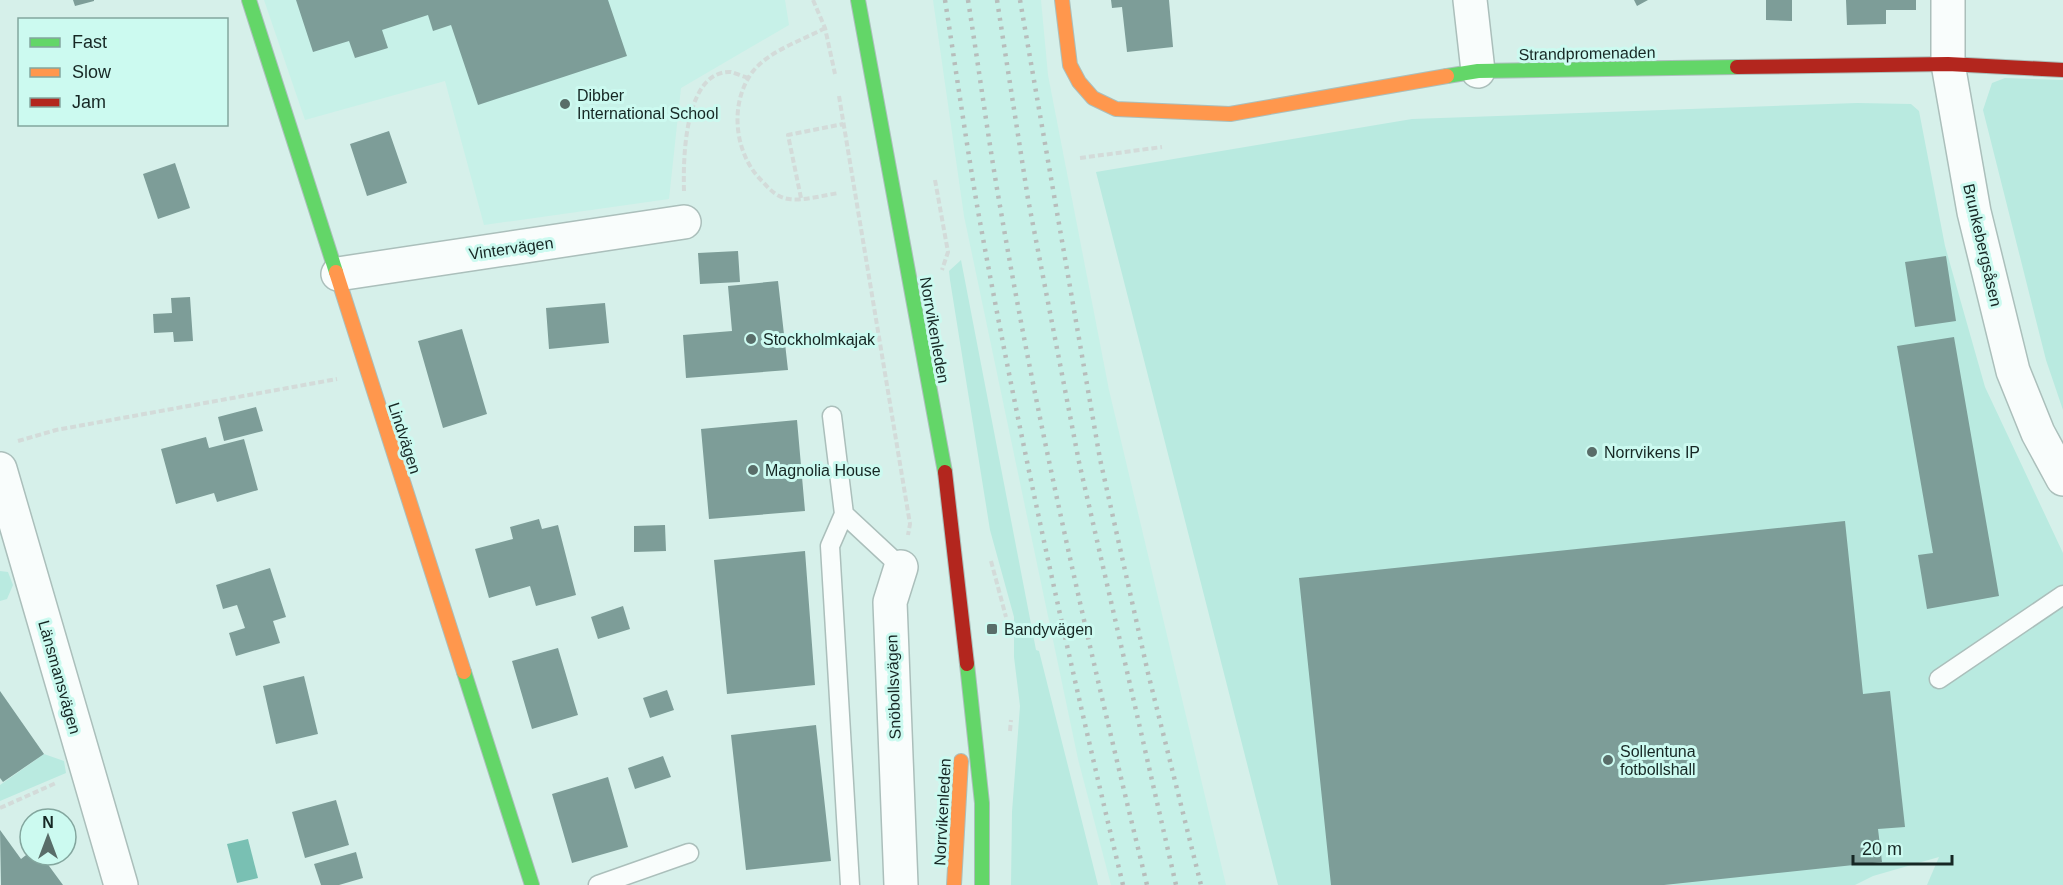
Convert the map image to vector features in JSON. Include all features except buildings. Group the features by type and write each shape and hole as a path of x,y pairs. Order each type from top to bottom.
{"street":[{"name":"Lindvägen","path":"249,0 338,274 366,374 532,885"},
{"name":"Norrvikenleden","path":"858,0 947,485 960,585 966,669 982,803 982,885"},
{"name":"Strandpromenaden","path":"1062,0 1070,65 1079,82 1093,98 1116,109 1230,114 1478,71 1948,64 2063,70"},
{"path":"1470,0 1478,71"},
{"name":"Brunkebergsåsen","path":"1948,0 1948,64 1974,212 2013,371 2038,432 2063,479"},
{"name":"Vintervägen","path":"338,274 684,222"},
{"name":"Länsmansvägen","path":"6,456 87,770 121,885"},
{"name":"Snöbollsvägen","path":"901,567 890,602 901,885"},
{"name":"Norrvikenleden","path":"954,885 966,669"}],"lane":[{"path":"832,416 844,514 830,546 850,885"},
{"path":"844,514 901,567"},
{"path":"1939,679 2063,595"},
{"path":"598,885 689,853"}],"path":[{"path":"813,0 825,28 837,84"},
{"path":"825,28 772,55 755,69 743,87 739,105 739,143 752,173 774,193 789,199 839,193"},
{"path":"684,222 683,156 691,111 701,89 714,77 731,72 749,78"},
{"path":"839,94 910,524 901,567"},
{"path":"801,198 788,135 843,124"},
{"path":"1080,158 1173,145"},
{"path":"935,180 946,242"},
{"path":"6,456 56,430 366,374"},
{"path":"0,808 87,770"}],"shaded area":[{"name":"Dibber International School","path":"264,0 785,0 789,25 681,88 669,199 484,225 445,81 305,120"},
{"path":"933,0 1041,0 1048,75 1109,390 1226,885 1111,885 1078,759 964,216"},
{"path":"2005,78 2063,80 2063,410 2046,360 1983,110 1992,83"},
{"name":"Norrvikens IP","path":"1857,103 1911,104 1919,111 1945,246 1985,387 2063,553 2063,885 1927,885 1939,857 1873,876 1855,885 1278,885 1096,172 1412,119"},
{"path":"961,260 1036,650 1039,651 1098,885 1011,885 1012,812 1020,706 1014,657 1014,617 990,530 950,280 949,271"},
{"path":"0,571 8,572 13,585 7,599 0,601"},
{"path":"44,754 64,761 66,773 0,801 0,785"},
{"path":"248,839 258,878 237,883 227,844"}],"railway":[{"path":"945,0 978,211 1010,380 1064,633 1123,885"},
{"path":"968,0 1015,291 1049,462 1147,885"},
{"path":"997,0 1028,199 1079,462 1176,885"},
{"path":"1020,0 1100,459 1148,673 1201,885"}],"traffic: fast":[{"path":"249,0 336,272"},
{"path":"858,0 945,472"},
{"path":"1447,76 1478,71 1737,67"},
{"path":"967,664 982,803 982,885"},
{"path":"464,672 532,885"}],"traffic: slow":[{"path":"1062,0 1070,65 1079,82 1093,98 1116,109 1230,114 1447,76"},
{"path":"336,272 464,672"},
{"path":"954,885 961,761"}],"traffic: jam":[{"path":"1737,67 1948,64 2063,70"},
{"path":"945,472 967,664"}],"place":[{"name":"Dibber International School","path":"565,104"},
{"name":"Stockholmkajak","path":"751,339"},
{"name":"Norrvikens IP","path":"1592,452"},
{"name":"Magnolia House","path":"753,470"},
{"name":"Bandyvägen","path":"992,629"},
{"name":"Sollentuna fotbollshall","path":"1608,760"}]}
